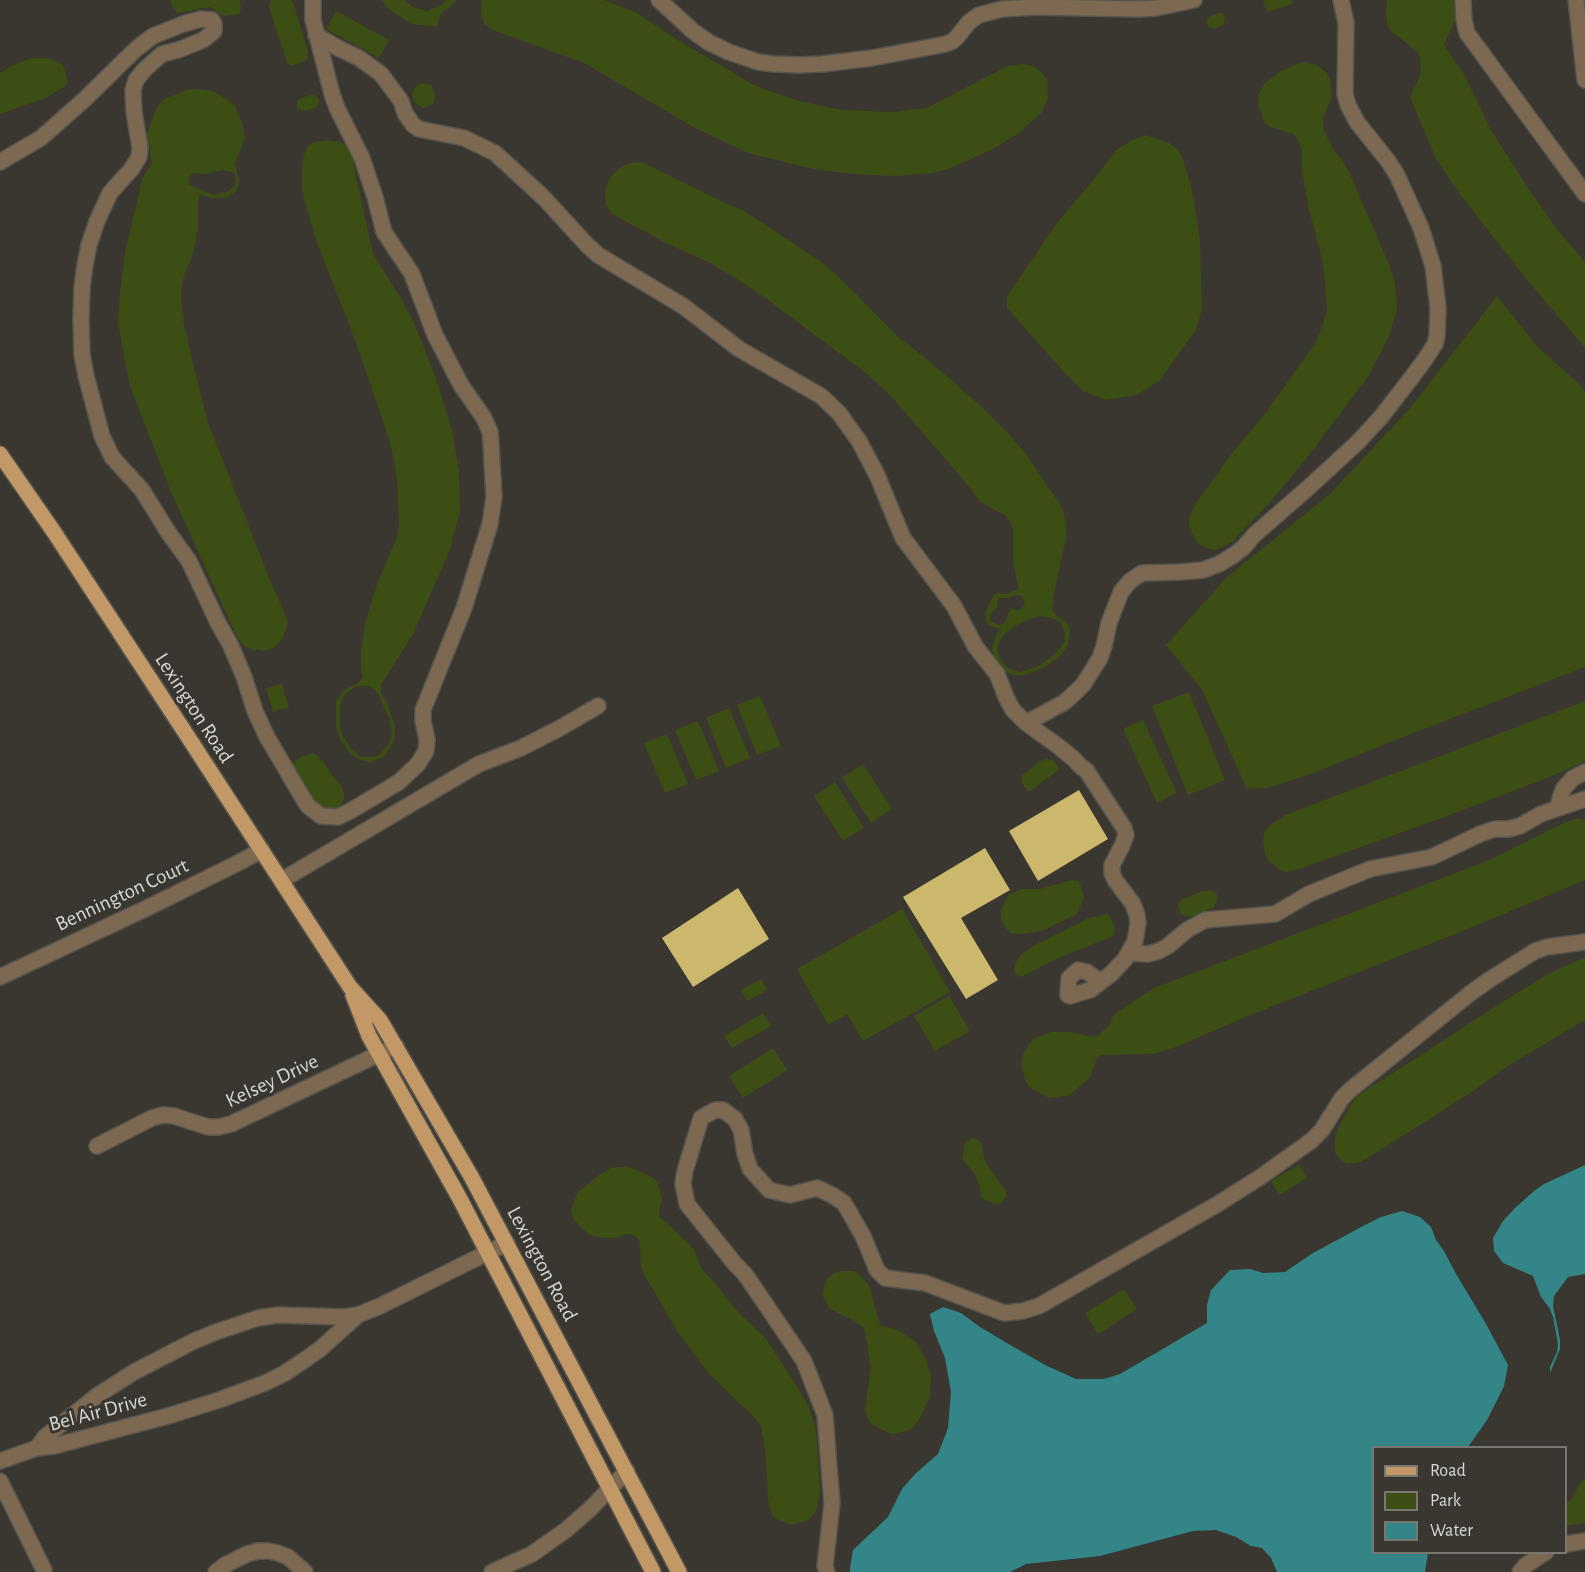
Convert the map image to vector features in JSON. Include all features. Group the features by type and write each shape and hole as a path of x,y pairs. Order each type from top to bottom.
{"main road":[{"name":"Lexington Road","path":"0,454 54,532 350,987 380,1020 396,1046 507,1243 679,1572"},
{"name":"Lexington Road","path":"350,987 369,1036 443,1168 653,1572"}],"street":[{"path":"0,162 40,138 153,36 201,19 212,20 214,31 203,40 162,54 136,80 133,90 140,157 110,193 89,245 82,287 82,354 97,419 112,457 142,490 189,561 231,646 267,737 304,800 321,816 338,817 352,810 399,782 426,752 427,739 423,710 468,598 490,524 494,497 490,432 484,418 461,386 438,341 409,269 384,232 362,158 332,94 316,35 313,0"},
{"path":"659,0 694,32 729,52 758,62 799,65 872,58 946,44 953,41 969,22 979,15 1002,9 1036,7 1139,9 1194,0"},
{"path":"1026,723 1065,702 1083,685 1100,657 1109,623 1121,592 1130,581 1142,573 1203,570 1234,555 1358,442 1395,400 1434,344 1438,324 1433,266 1421,228 1397,175 1357,122 1345,94 1346,23 1341,0"},
{"path":"1463,0 1467,33 1584,189"},
{"path":"1576,0 1585,80"},
{"path":"316,35 359,58 381,74 401,101 413,125 419,129 464,138 495,153 544,198 586,245 598,255 683,306 739,349 821,396 838,413 859,441 903,538 954,606 975,646 997,675 1013,710 1086,770 1119,824 1124,828 1126,835 1112,865 1112,873 1133,904 1138,923 1135,941 1129,953 1101,982"},
{"path":"282,880 479,764 521,748 598,706"},
{"path":"1558,808 1564,788 1573,778 1585,772"},
{"path":"1129,953 1135,955 1159,951 1204,920 1275,914 1309,894 1370,869 1432,857 1480,834 1495,829 1520,826 1541,814 1585,799"},
{"name":"Bennington Court","path":"0,977 147,908 262,850"},
{"path":"826,1572 832,1503 825,1416 804,1361 745,1274 687,1204 683,1184 685,1171 701,1118 715,1110 723,1110 735,1119 741,1130 744,1154 750,1169 769,1190 790,1195 817,1188 844,1203 863,1236 877,1270 885,1278 926,1283 1004,1313 1023,1311 1039,1306 1259,1178 1311,1141 1322,1130 1342,1098 1350,1090 1489,980 1535,951 1547,947 1585,942"},
{"name":"Kelsey Drive","path":"96,1146 152,1118 163,1115 174,1116 208,1127 231,1124 396,1046"},
{"name":"Bel Air Drive","path":"37,1448 55,1428 116,1383 173,1351 216,1332 258,1318 296,1315 344,1317 358,1315 507,1243"},
{"name":"Bel Air Drive","path":"37,1448 100,1435 219,1400 265,1383 285,1373 320,1349 358,1315"},
{"path":"0,1461 37,1448"},
{"path":"492,1572 532,1554 566,1530 627,1471"},
{"path":"0,1481 44,1570"},
{"path":"1567,1544 1585,1541"},
{"path":"216,1572 242,1557 258,1551 268,1551 288,1557 304,1572"},
{"path":"1520,1572 1543,1554"}],"green space":[{"path":"170,0 240,0 240,14 223,16 210,7 177,13"},
{"path":"271,0 291,0 293,3 308,51 308,59 305,61 291,66 287,63 269,7"},
{"path":"382,0 404,0 413,7 427,11 441,5 446,0 457,0 440,15 437,26 410,23 387,8"},
{"path":"482,0 604,0 637,13 750,83 799,101 841,110 893,112 927,108 1007,66 1024,64 1042,72 1047,80 1048,98 1042,112 1018,134 991,150 948,169 894,176 813,169 748,153 693,127 584,63 493,30 484,24 481,12"},
{"path":"1263,0 1291,0 1292,4 1267,12"},
{"path":"1387,0 1453,0 1456,14 1444,45 1464,74 1491,130 1526,185 1556,228 1585,262 1585,348 1523,275 1459,193 1436,159 1410,97 1421,73 1420,56 1391,31 1387,24"},
{"path":"336,11 389,40 379,58 326,29"},
{"path":"1218,13 1225,16 1224,24 1214,29 1209,27 1206,23 1207,19"},
{"path":"31,58 48,58 62,64 68,83 46,98 0,114 0,73"},
{"path":"1302,62 1315,64 1326,72 1330,79 1332,97 1324,115 1323,128 1334,151 1349,172 1389,264 1395,283 1397,308 1390,334 1369,375 1309,455 1269,503 1232,542 1215,550 1209,549 1200,545 1195,539 1189,525 1194,506 1232,453 1264,415 1315,343 1327,310 1320,250 1302,172 1302,150 1293,134 1270,127 1264,122 1259,106 1258,96 1264,84 1279,72"},
{"path":"422,83 432,85 435,98 433,104 423,108 414,102 412,94 415,87"},
{"path":"187,90 213,91 228,100 235,106 245,138 235,164 239,180 237,190 227,198 212,198 200,194 198,229 193,254 183,279 181,294 184,325 207,420 288,623 283,638 275,647 264,651 250,649 243,645 237,637 171,492 130,386 118,323 126,247 143,177 152,163 147,134 157,107 164,99","holes":["223,170 232,172 236,182 234,187 226,192 214,195 189,185 190,176 193,173 204,174"]},
{"path":"312,94 317,96 319,101 317,107 297,110 297,100"},
{"path":"1145,135 1169,143 1182,156 1191,187 1200,241 1202,310 1196,330 1159,381 1137,395 1106,400 1083,391 1064,372 1007,308 1007,296 1059,220 1116,150"},
{"path":"328,140 340,142 351,152 373,254 415,325 436,378 452,430 459,470 460,511 450,550 413,634 381,685 381,693 395,726 394,741 383,757 369,762 350,754 341,741 336,727 336,702 345,689 358,683 363,677 361,649 366,620 399,526 397,479 387,433 354,337 317,243 302,190 303,157 307,148 312,143","holes":["357,686 368,686 377,692 389,718 392,733 390,742 375,757 361,757 352,750 340,727 340,706 345,694"]},
{"path":"644,163 744,211 817,259 895,334 981,406 1007,432 1026,454 1063,509 1066,539 1052,609 1068,624 1070,630 1068,644 1062,654 1047,666 1025,675 1013,675 1002,671 994,661 992,648 996,635 1001,629 987,623 985,613 994,595 1006,594 1018,589 1013,559 1013,531 1006,516 980,502 890,395 867,374 740,281 710,263 612,214 606,205 605,192 609,179 624,165","holes":["1016,595 1023,598 1025,603 1023,607 1019,610 1011,609 1002,624 998,625 990,621 990,614 997,608 998,598","1042,616 1060,622 1065,633 1064,643 1052,657 1038,666 1021,672 1009,669 997,651 1001,639 1015,626"]},
{"path":"1497,296 1536,345 1585,392 1585,667 1311,774 1267,788 1247,789 1202,690 1166,645 1227,577 1330,494 1411,407"},
{"path":"282,684 289,707 273,712 266,688"},
{"path":"1189,692 1225,780 1188,795 1152,706"},
{"path":"760,696 781,746 757,755 737,705"},
{"path":"1585,701 1585,761 1450,815 1299,869 1286,872 1278,869 1265,854 1263,839 1265,831 1285,815"},
{"path":"729,708 750,758 726,768 706,718"},
{"path":"1143,720 1177,793 1157,803 1123,729"},
{"path":"698,721 719,771 696,780 675,730"},
{"path":"667,734 688,784 665,793 644,743"},
{"path":"314,753 323,761 344,792 342,804 337,808 325,811 313,805 290,765 302,756"},
{"path":"1053,760 1060,769 1027,791 1022,783 1023,774 1040,761"},
{"path":"863,764 892,809 871,823 842,778"},
{"path":"835,782 864,828 843,841 814,796"},
{"path":"1576,819 1585,820 1585,880 1176,1047 1154,1054 1100,1055 1096,1059 1090,1077 1070,1095 1049,1098 1029,1087 1026,1082 1022,1060 1024,1052 1034,1038 1051,1032 1098,1036 1109,1025 1114,1014 1154,988 1487,861"},
{"path":"1072,880 1078,881 1084,898 1077,914 1042,931 1019,934 1011,933 1005,927 1001,919 1001,910 1009,894 1022,889 1040,889"},
{"path":"1202,891 1216,893 1218,897 1214,907 1190,917 1180,913 1178,905 1181,900"},
{"path":"902,909 950,992 863,1041 847,1014 828,1025 797,969"},
{"path":"1108,914 1115,926 1113,936 1056,959 1021,977 1015,974 1014,968 1017,960 1035,945 1089,918"},
{"path":"1585,957 1585,1020 1506,1067 1472,1092 1361,1162 1344,1163 1335,1153 1335,1138 1338,1129 1357,1096 1523,989 1548,974"},
{"path":"761,979 767,990 747,1001 741,990"},
{"path":"949,996 970,1031 935,1051 914,1016"},
{"path":"763,1013 771,1026 732,1048 724,1036"},
{"path":"773,1048 787,1070 743,1098 729,1076"},
{"path":"972,1138 979,1140 989,1168 1006,1190 1007,1196 1001,1203 994,1204 982,1198 974,1173 962,1159 965,1143"},
{"path":"1299,1165 1307,1178 1279,1195 1271,1181"},
{"path":"629,1167 652,1177 658,1183 662,1199 660,1217 690,1245 695,1251 700,1267 738,1312 766,1339 800,1391 809,1408 816,1430 819,1475 820,1493 816,1512 808,1520 789,1524 774,1517 768,1498 765,1448 761,1427 757,1420 709,1374 677,1331 645,1276 641,1266 640,1245 637,1237 630,1234 616,1238 589,1235 574,1220 571,1211 578,1192 610,1168"},
{"path":"840,1271 854,1271 865,1280 870,1288 880,1325 899,1331 916,1342 926,1360 931,1376 930,1397 919,1420 908,1431 893,1434 887,1432 871,1424 867,1417 865,1410 871,1367 865,1332 863,1327 857,1323 830,1309 822,1295 827,1279"},
{"path":"1124,1289 1137,1309 1098,1334 1085,1313"},
{"path":"1585,1478 1585,1523 1567,1526 1567,1502 1571,1500"}],"water":[{"path":"1585,1165 1585,1274 1568,1277 1554,1296 1553,1306 1560,1349 1550,1373 1558,1344 1550,1309 1541,1297 1533,1276 1503,1263 1494,1251 1493,1238 1503,1221 1534,1191"},
{"path":"1402,1211 1420,1217 1431,1227 1436,1240 1508,1365 1504,1386 1487,1420 1469,1446 1372,1446 1372,1554 1428,1554 1425,1572 1277,1572 1271,1558 1262,1548 1251,1546 1236,1537 1216,1530 1193,1531 1100,1556 1026,1564 1010,1572 850,1572 853,1550 888,1517 902,1489 938,1454 948,1428 951,1392 945,1358 930,1314 943,1307 961,1313 980,1327 1047,1366 1076,1379 1104,1379 1120,1374 1207,1323 1207,1305 1211,1290 1230,1270 1285,1272 1313,1253 1381,1217"}],"building":[{"path":"1079,790 1108,839 1038,881 1009,831"},
{"path":"985,848 1010,890 961,918 998,980 966,999 903,897"},
{"path":"738,888 769,939 693,987 662,938"}]}
